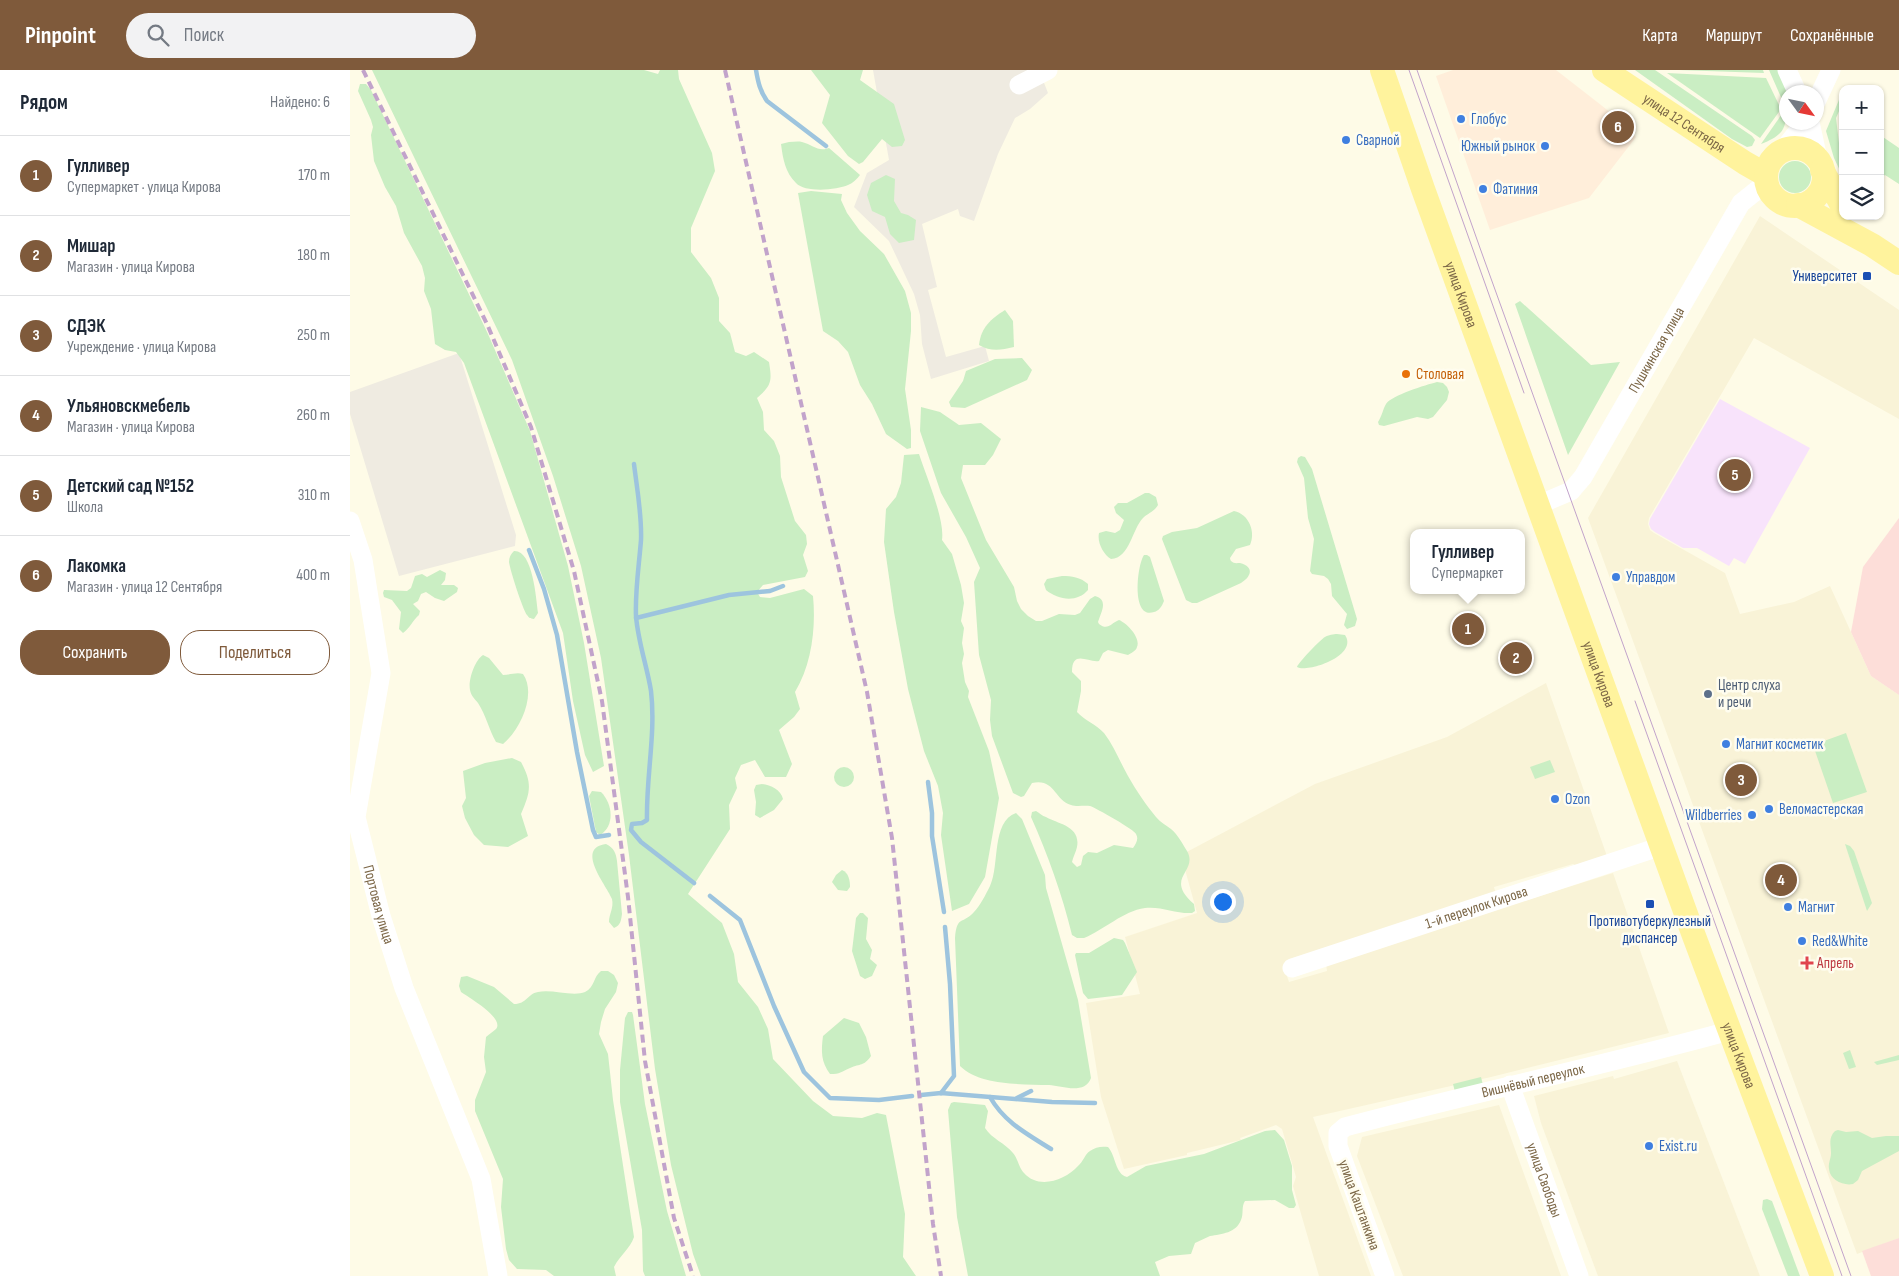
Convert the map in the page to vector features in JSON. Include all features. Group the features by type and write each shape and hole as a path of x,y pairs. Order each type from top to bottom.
{"main road":[{"name":"улица Кирова","path":"1382,70 1423,189 1729,1031 1822,1276"},
{"name":"улица 12 Сентября","path":"1604,70 1766,179"},
{"path":"1839,200 1820,164 1811,153 1802,149 1792,148 1783,150 1771,160 1766,179 1774,198 1782,202 1798,205 1872,245 1899,263"},
{"path":"1798,205 1810,201 1818,193 1823,182 1820,164"},
{"path":"1851,220 1872,245"}],"street":[{"path":"1019,85 1048,70"},
{"path":"1787,70 1794,85"},
{"path":"1824,85 1831,70"},
{"path":"1783,150 1799,130"},
{"path":"1812,130 1820,164"},
{"name":"Пушкинская улица","path":"1538,505 1571,491 1583,477 1741,203 1766,179"},
{"name":"Портовая улица","path":"350,522 363,560 381,672 356,817 381,916 404,988 481,1179 498,1276"},
{"name":"1-й переулок Кирова","path":"1292,968 1662,846"},
{"name":"Вишнёвый переулок","path":"1338,1133 1345,1127 1729,1031"},
{"name":"улица Свободы","path":"1510,1085 1579,1276"},
{"name":"улица Каштанкина","path":"1338,1133 1338,1146 1385,1276"}],"shaded area":[{"path":"873,70 1039,70 1048,93 1030,109 1015,118 998,154 974,221 960,216 958,209 922,224 937,287 928,290 946,357 985,346 989,361 931,379 922,344 920,315 914,294 889,241 854,207 867,173 889,160"},
{"name":"Южный рынок","path":"1453,70 1556,70 1626,125 1624,127 1636,137 1589,198 1490,230 1436,76"},
{"path":"1760,216 1899,310 1899,419 1754,338 1649,518 1648,524 1650,530 1654,533 1725,573 1740,614 1794,602 1830,586 1871,676 1899,695 1899,1238 1857,1254 1588,518"},
{"path":"459,353 516,535 515,546 399,576 350,414 350,392"},
{"path":"1720,399 1810,448 1745,564 1734,558 1729,566 1697,548 1683,548 1655,532 1649,524 1650,519"},
{"path":"1899,518 1899,695 1871,676 1851,632 1863,567"},
{"path":"1546,683 1608,859 1581,868 1573,864 1494,887 1497,898 1284,967 1289,982 1327,971 1326,963 1613,873 1669,1033 1491,1077 1313,1117 1371,1276 1319,1276 1293,1186 1296,1177 1282,1129 1276,1125 1240,1138 1241,1140 1187,1153 1187,1155 1124,1169 1101,1097 1086,1003 1140,994 1125,937 1197,913 1181,855 1315,784 1447,737"},
{"path":"1677,1061 1760,1276 1598,1276 1541,1123 1534,1096 1613,1076 1614,1079"},
{"path":"1499,1105 1561,1276 1403,1276 1357,1156 1362,1137"},
{"path":"1899,1238 1899,1276 1871,1276 1862,1251"}],"green space":[{"path":"372,70 644,70 658,74 660,70 678,70 679,79 712,153 715,171 691,228 691,252 711,278 719,298 719,321 730,333 735,352 746,356 754,352 769,362 770,382 766,390 757,398 763,412 764,430 774,441 780,456 781,477 795,521 806,535 807,544 803,555 808,571 805,577 763,585 757,592 760,597 770,598 804,589 813,596 814,608 812,645 805,670 795,692 800,709 779,730 792,764 786,777 765,777 755,760 741,765 735,778 737,788 729,805 730,829 688,894 722,923 734,954 738,982 758,1007 768,1029 773,1059 813,1101 833,1116 862,1118 877,1113 886,1115 905,1214 903,1257 916,1276 701,1276 693,1254 671,1165 655,1069 629,855 601,658 581,566 553,476 512,360"},
{"path":"811,70 863,70 860,80 894,104 905,140 902,146 892,147 882,139 863,162 859,164 848,156 822,123 830,95"},
{"path":"1635,70 1655,70 1752,136 1755,140 1752,146 1747,147 1732,139"},
{"path":"1678,70 1763,70 1764,73"},
{"path":"1769,70 1778,70 1784,83 1785,85 1779,85 1779,93"},
{"path":"1667,73 1766,78 1779,105 1779,112 1760,138"},
{"path":"360,84 366,84 371,90 488,334 530,431 568,566 584,643 604,766 593,772 585,755 573,701 563,633 464,363 456,352 445,350 435,344 431,309 424,291 425,278 422,266 404,233 396,206 385,187 374,161 371,135 373,127 358,91"},
{"path":"1839,100 1839,111 1836,118 1839,143 1839,169 1834,158 1826,131"},
{"path":"1779,118 1779,130 1782,131 1774,138 1761,144"},
{"path":"1884,138 1899,148 1899,184 1885,175"},
{"path":"802,142 815,148 829,148 860,175 855,181 843,187 821,190 800,186 789,174 784,160 781,144"},
{"path":"1795,161 1801,162 1806,166 1810,171 1810,183 1806,188 1801,192 1795,193 1789,192 1784,188 1780,183 1779,177 1780,171 1784,166 1789,162"},
{"path":"886,175 895,179 894,201 901,213 916,220 914,240 899,243 890,234 885,217 872,211 867,195 871,183"},
{"path":"811,191 842,194 841,200 847,213 860,231 884,254 905,291 911,313 905,389 911,430 911,448 907,449 886,434 872,404 860,385 848,352 838,341 823,331 798,193"},
{"path":"1520,301 1591,365 1620,362 1568,455 1515,304"},
{"path":"1005,310 1013,321 1014,347 996,350 979,345 984,328"},
{"path":"1022,358 1032,370 1027,380 965,408 951,407 949,402 963,381 966,371 995,359"},
{"path":"1437,382 1443,383 1449,392 1447,400 1433,417 1428,419 1417,417 1384,426 1379,425 1378,422 1389,401 1410,391"},
{"path":"921,407 940,412 959,425 981,423 1001,439 993,455 985,465 963,465 961,478 986,540 1014,587 1021,609 1036,621 1042,621 1059,614 1075,615 1080,613 1090,599 1095,596 1102,600 1103,603 1099,624 1107,627 1119,620 1129,627 1135,635 1138,643 1137,647 1135,651 1128,655 1108,650 1103,653 1099,661 1078,659 1075,661 1072,672 1081,681 1077,712 1104,733 1145,802 1158,819 1176,834 1187,851 1189,864 1181,881 1185,895 1194,904 1195,911 1192,913 1145,908 1129,913 1084,938 1077,938 1072,935 1054,875 1031,817 1032,812 1036,811 1068,827 1076,834 1077,847 1072,862 1077,867 1081,865 1083,856 1088,852 1097,853 1114,845 1133,848 1137,841 1137,836 1115,819 1090,806 1073,806 1065,802 1050,786 1040,782 1032,783 1024,796 1021,797 1013,793 992,736 990,720 991,700 979,655 974,582 980,568 966,537 941,493 920,431"},
{"path":"919,454 938,509 942,540 952,554 961,585 964,603 961,621 964,628 962,663 965,682 969,691 968,697 989,751 999,798 985,877 969,904 952,911 941,835 943,813 938,786 924,751 908,689 884,542 886,509 896,497 901,483 904,455"},
{"path":"1301,456 1305,457 1312,469 1357,619 1355,626 1347,629 1344,625 1347,614 1332,596 1331,584 1328,579 1324,576 1312,574 1310,571 1314,539 1308,518 1304,478 1297,462"},
{"path":"1145,493 1156,497 1158,505 1139,523 1122,554 1111,559 1101,548 1099,533 1106,531 1115,533 1120,530 1124,520 1116,513 1114,507 1118,503 1127,503"},
{"path":"1234,511 1244,516 1250,524 1252,540 1250,545 1236,549 1230,558 1233,563 1240,563 1248,567 1250,570 1249,575 1241,583 1197,603 1192,603 1186,600 1162,539 1163,536 1172,532 1197,528"},
{"path":"514,551 520,553 525,558 532,576 538,613 534,619 529,618 525,612 512,573 509,560"},
{"path":"1144,555 1150,557 1164,601 1160,608 1154,612 1147,612 1142,608 1139,600 1139,569"},
{"path":"440,570 446,573 445,580 441,585 454,585 458,588 457,592 444,601 426,592 421,594 418,601 413,604 420,611 419,615 403,633 399,629 401,612 392,600 384,597 384,590 407,591 411,588 415,576 422,574 427,577"},
{"path":"1062,576 1082,580 1088,584 1088,590 1078,597 1067,599 1056,596 1046,590 1044,584 1047,579"},
{"path":"1337,634 1345,635 1347,643 1345,650 1339,656 1320,665 1303,668 1297,667 1305,656 1323,639"},
{"path":"483,655 489,658 503,675 523,674 527,682 528,691 525,711 515,730 503,744 496,742 483,712 470,690 473,671 477,661"},
{"path":"1846,733 1867,792 1833,803 1813,745"},
{"path":"512,758 521,762 529,783 528,794 521,814 528,836 508,847 484,845 474,835 465,818 462,806 466,798 463,771 485,763"},
{"path":"1550,760 1555,772 1535,779 1530,767"},
{"path":"844,767 851,770 854,777 851,784 844,787 837,784 834,777 837,770"},
{"path":"762,784 775,788 783,799 774,810 760,818 755,815 756,802 754,790 756,785"},
{"path":"592,791 601,792 610,809 610,821 605,831 600,835 596,832 589,796"},
{"path":"1016,813 1022,819 1045,875 1046,888 1078,1000 1091,1078 1088,1083 1079,1088 990,1081 968,1073 960,1066 955,938 957,926 961,921 970,916 983,900 993,877 999,835 1008,818"},
{"path":"606,844 614,851 617,861 622,914 619,924 614,928 609,922 612,899 593,860 593,853 597,847"},
{"path":"1845,844 1854,851 1872,903 1867,911"},
{"path":"842,870 848,875 850,887 847,891 838,890 832,882"},
{"path":"860,913 863,913 868,918 866,939 872,950 870,959 877,965 872,976 865,979 860,976 852,951 856,918"},
{"path":"1114,938 1123,940 1137,972 1122,995 1088,999 1083,993 1075,955 1076,953 1089,953"},
{"path":"601,971 608,971 614,975 618,983 616,992 605,1009 599,1034 608,1054 613,1100 634,1237 614,1267 616,1276 554,1276 546,1270 517,1269 509,1260 506,1249 501,1207 503,1179 475,1111 475,1100 486,1072 484,1057 486,1037 496,1029 497,1024 491,1014 461,992 459,986 461,977 467,976 494,987 514,1004 518,1004 538,992 550,991 575,994 585,992 591,987"},
{"path":"628,1012 632,1012 633,1015 645,1104 667,1211 686,1276 645,1276 643,1271 642,1230 620,1102 620,1070 625,1018"},
{"path":"844,1018 859,1023 866,1037 871,1056 862,1064 839,1073 830,1074 822,1056 823,1036"},
{"path":"1850,1050 1856,1067 1849,1069 1843,1053"},
{"path":"1899,1055 1899,1060 1877,1065 1874,1062"},
{"path":"1481,1077 1483,1085 1455,1092 1453,1084"},
{"path":"951,1103 985,1105 988,1111 985,1128 988,1132 1013,1153 1024,1173 1030,1178 1044,1182 1059,1179 1073,1171 1088,1152 1099,1147 1108,1147 1118,1169 1127,1177 1146,1166 1204,1154 1265,1131 1275,1130 1284,1140 1292,1166 1292,1190 1296,1205 1294,1208 1289,1208 1275,1200 1245,1201 1241,1220 1236,1228 1195,1243 1191,1254 1169,1256 1155,1262 1160,1276 968,1276 957,1217 948,1110"},
{"path":"1835,1131 1846,1132 1858,1131 1872,1138 1899,1136 1899,1151 1862,1171 1858,1180 1853,1184 1841,1183 1834,1179 1829,1167 1831,1139"},
{"path":"1763,1200 1772,1201 1800,1276 1788,1276 1762,1209"}],"waterway":[{"path":"756,70 760,86 767,101 826,146"},
{"path":"634,464 641,531 636,616 651,691 652,739 647,820 642,823 632,824 631,830 641,842 694,883"},
{"path":"529,550 544,589 557,635 577,752 593,830 596,837 609,835"},
{"path":"636,618 729,595 770,591 783,586"},
{"path":"928,782 932,813 932,836 944,912"},
{"path":"710,896 740,920 774,1006 804,1072 830,1098 879,1100 912,1096"},
{"path":"941,1093 954,1076 950,984 945,927"},
{"path":"1017,1098 1031,1091"},
{"path":"921,1095 941,1093 1052,1102 1095,1103"},
{"path":"990,1097 1002,1114 1009,1120 1025,1133 1051,1149"}],"tram line":[{"path":"1409,70 1524,393"},
{"path":"1417,70 1851,1276"},
{"path":"1635,701 1842,1276"}],"railway":[{"path":"363,70 487,324 531,427 574,571 602,701 628,897 645,1061 674,1218 693,1276"},
{"path":"725,70 867,692 892,838 933,1224 941,1276"}],"place":[{"name":"Глобус","path":"1461,119"},
{"name":"Лакомка","path":"1618,127"},
{"name":"Сварной","path":"1346,140"},
{"name":"Южный рынок","path":"1545,146"},
{"name":"Фатиния","path":"1483,189"},
{"name":"Университет","path":"1867,276"},
{"name":"Столовая","path":"1406,374"},
{"name":"Детский сад №152","path":"1735,475"},
{"name":"Управдом","path":"1616,577"},
{"name":"Гулливер","path":"1468,629"},
{"name":"Мишар","path":"1516,658"},
{"name":"Центр слуха и речи","path":"1708,694"},
{"name":"Магнит косметик","path":"1726,744"},
{"name":"СДЭК","path":"1741,780"},
{"name":"Ozon","path":"1555,799"},
{"name":"Веломастерская","path":"1769,809"},
{"name":"Wildberries","path":"1752,815"},
{"name":"Ульяновскмебель","path":"1781,880"},
{"name":"Противотуберкулезный диспансер","path":"1650,904"},
{"name":"Магнит","path":"1788,907"},
{"name":"Red&White","path":"1802,941"},
{"name":"Апрель","path":"1807,963"},
{"name":"Exist.ru","path":"1649,1146"}]}
